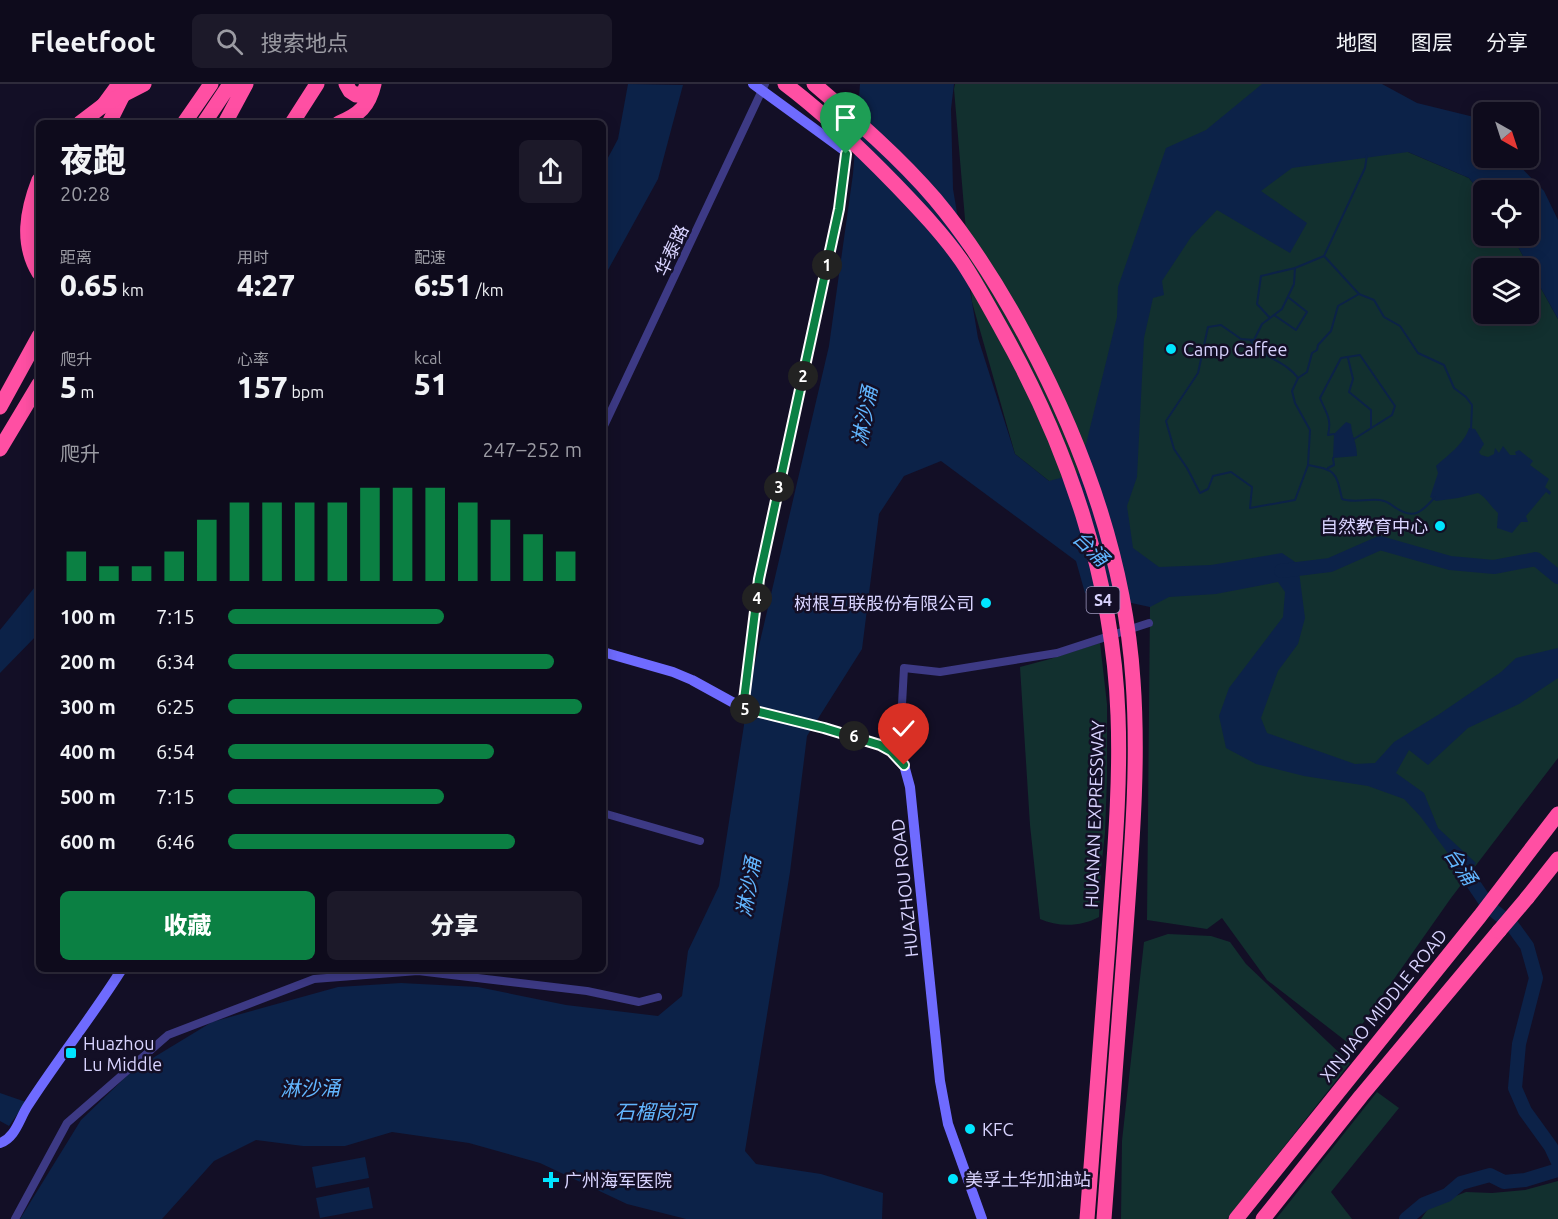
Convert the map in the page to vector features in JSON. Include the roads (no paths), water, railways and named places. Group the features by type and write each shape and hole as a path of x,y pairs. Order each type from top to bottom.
{"highway":[{"path":"91,120 117,84"},
{"path":"110,120 127,84"},
{"path":"84,120 105,104 144,84"},
{"path":"186,120 210,84"},
{"path":"206,120 230,84"},
{"path":"227,120 246,84"},
{"path":"348,86 352,94 360,94 364,92 367,84"},
{"path":"345,120 362,111 369,100 374,84"},
{"name":"HUANAN EXPRESSWAY","path":"785,84 817,109 877,165 941,234 961,261 990,308 1036,393 1066,466 1092,552 1108,625 1118,712 1118,757 1116,838 1087,1219"},
{"name":"HUANAN EXPRESSWAY","path":"814,84 869,133 933,197 954,223 999,289 1053,387 1070,424 1088,471 1114,564 1122,599 1133,678 1136,774 1104,1219"},
{"path":"296,120 315,86"},
{"path":"36,189 27,226 28,247 36,266"},
{"path":"0,407 36,341"},
{"path":"0,418 36,357"},
{"path":"0,449 36,389"},
{"path":"0,456 36,408"},
{"name":"XINJIAO MIDDLE ROAD","path":"1236,1219 1480,916 1558,814"},
{"path":"1263,1219 1361,1096 1558,859"}],"main road":[{"path":"743,708 759,579 839,209 846,154 845,150 764,88 753,84"},
{"path":"606,653 673,672 743,708 824,728 880,745 899,759"},
{"name":"HUAZHOU ROAD","path":"899,759 904,765 910,787 936,1048 948,1124 982,1219"},
{"path":"0,1143 7,1141 13,1135 36,1093 89,1020 120,972"}],"street":[{"name":"华泰路","path":"606,422 764,88"},
{"path":"899,759 904,668 940,672 1058,653 1149,623"},
{"path":"606,814 700,841"},
{"path":"15,1219 67,1123 168,1035 315,979 405,972"},
{"path":"426,972 587,991 639,1002 658,997"}],"water":[{"path":"628,84 683,85 658,179 606,274 606,161 618,139"},
{"name":"石榴岗河","path":"860,84 954,84 951,109 953,189 978,338 1015,454 1049,481 1079,473 1117,317 1118,287 1166,148 1206,130 1262,84 1382,84 1417,103 1473,117 1473,168 1522,168 1533,180 1473,180 1473,183 1469,178 1408,152 1292,168 1261,191 1307,223 1290,253 1217,210 1191,237 1162,281 1164,295 1153,298 1144,338 1137,477 1127,506 1133,548 1159,567 1211,565 1282,553 1298,564 1305,618 1298,644 1278,671 1261,718 1267,733 1355,764 1375,763 1394,742 1501,672 1516,658 1558,648 1558,678 1519,704 1468,728 1428,765 1409,750 1396,773 1424,793 1438,828 1476,863 1465,876 1420,816 1404,799 1368,786 1304,776 1256,764 1226,748 1219,716 1229,688 1283,617 1285,592 1278,582 1216,594 1169,597 1150,607 1085,593 1076,561 941,461 904,476 879,514 862,649 807,736 790,872 745,1151 756,1164 821,1174 883,1193 882,1219 686,1219 627,1204 540,1163 469,1143 392,1132 345,1146 303,1146 256,1140 214,1161 162,1219 20,1219 81,1120 133,1070 212,1022 338,987 401,983 478,987 566,1005 658,1016 682,996 688,951 719,886 751,680 829,346 853,174"},
{"name":"石榴岗河","path":"1539,186 1544,191 1558,220 1558,319 1539,285 1539,258 1524,258 1518,246 1539,246"},
{"path":"1346,422 1351,424 1357,456 1333,458 1334,434"},
{"path":"1469,428 1475,429 1484,444 1479,452 1481,455 1488,457 1494,454 1495,448 1499,453 1503,446 1510,455 1516,455 1515,452 1519,450 1533,461 1530,465 1549,479 1545,487 1551,492 1550,495 1546,492 1526,516 1528,522 1521,522 1512,533 1497,528 1498,513 1478,493 1436,501 1430,497 1438,473 1436,466 1460,444"},
{"path":"36,586 36,636 0,673 0,630"},
{"path":"0,1093 26,1102 9,1126 0,1121"},
{"path":"365,1157 369,1178 316,1188 312,1167"},
{"path":"369,1187 373,1208 320,1218 316,1198"}],"waterway":[{"path":"1359,294 1338,306 1331,331 1318,345 1317,350 1312,353 1307,372 1298,378 1292,391 1295,403 1310,430 1308,465 1295,500 1250,508 1252,487 1231,472 1213,476 1208,489 1200,493 1174,449 1166,421 1198,373 1208,327 1221,325 1241,339 1254,340 1262,324 1282,309 1294,284 1295,268 1324,256 1365,168 1367,155"},
{"path":"1325,257 1359,294 1374,300 1384,317 1400,326 1418,353 1444,365 1454,388 1472,405 1471,429"},
{"path":"1270,318 1257,304 1261,276 1295,268"},
{"path":"1274,315 1296,330 1307,312 1288,297"},
{"path":"1250,340 1298,378"},
{"path":"1334,434 1328,435 1329,420 1320,398 1341,358 1360,355 1395,406 1392,415 1354,439"},
{"path":"1348,358 1353,379 1349,392 1371,410 1371,428"},
{"path":"1328,468 1334,465 1333,458"},
{"path":"1308,465 1333,474 1342,499 1379,500 1387,502 1402,512 1413,514 1426,507 1435,497"},
{"name":"台涌","path":"1281,571 1330,565 1380,543 1450,563 1494,567 1536,559 1558,577"},
{"name":"台涌","path":"1456,858 1489,907 1511,924 1527,946 1536,978 1519,1044 1515,1088 1525,1111 1551,1147 1558,1162"},
{"path":"1406,1219 1424,1204 1447,1195 1461,1183 1490,1175 1504,1182 1525,1180 1558,1170"}],"place":[{"name":"Camp Caffee","path":"1171,349"},
{"name":"自然教育中心","path":"1440,526"},
{"name":"树根互联股份有限公司","path":"986,603"},
{"name":"Huazhou Lu Middle","path":"71,1053"},
{"name":"KFC","path":"970,1129"},
{"name":"美孚土华加油站","path":"953,1179"},
{"name":"广州海军医院","path":"551,1180"}],"water label":[{"name":"淋沙涌","path":"864,416"},
{"name":"淋沙涌","path":"748,887"},
{"name":"淋沙涌","path":"310,1088"}]}
